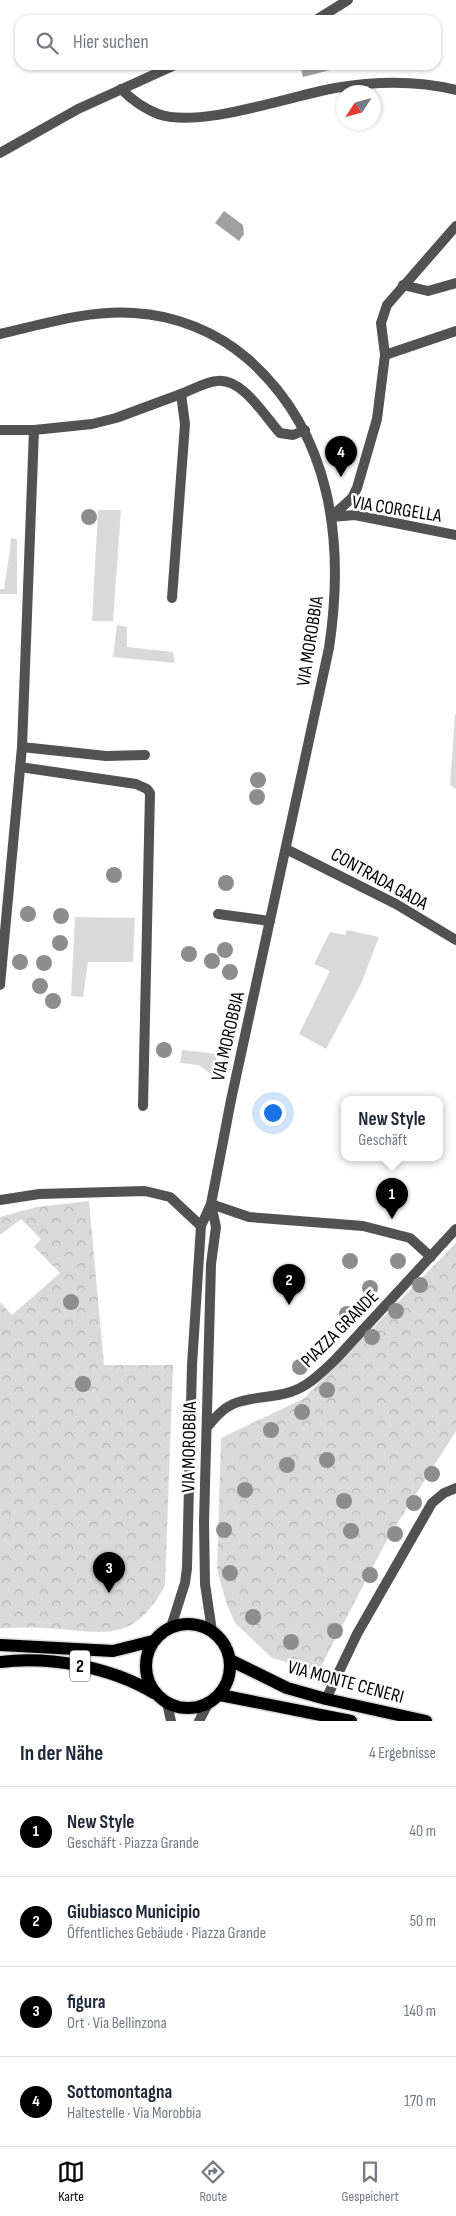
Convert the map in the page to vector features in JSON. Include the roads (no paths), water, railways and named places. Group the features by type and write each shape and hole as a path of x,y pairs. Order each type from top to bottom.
{"main road":[{"path":"192,1623 212,1631 227,1648 230,1660 229,1679 220,1695 208,1704 187,1708 167,1703 156,1693 148,1681 145,1668 147,1654 153,1641 170,1627 192,1623"},
{"name":"2","path":"0,1644 113,1651 153,1641"},
{"name":"VIA MONTE CENERI","path":"230,1660 287,1688 326,1699 426,1721"},
{"name":"2","path":"0,1662 59,1661 133,1680 156,1693"},
{"name":"VIA MONTE CENERI","path":"220,1695 351,1721"}],"street":[{"path":"324,15 348,0"},
{"path":"0,153 69,114 164,70"},
{"path":"121,89 135,103 160,115 198,119 334,88 379,82 428,83 456,90"},
{"path":"331,517 352,498 357,488 377,419 385,355 382,323 387,305 456,226"},
{"path":"403,285 428,290 456,283"},
{"name":"VIA MOROBBIA","path":"0,334 75,317 108,313 134,313 176,320 214,336 244,356 277,387 294,411 305,430 321,473 331,517 334,550 335,611 329,648 230,1100 211,1204 201,1226 192,1365 187,1568 185,1583 170,1627"},
{"path":"385,355 456,331"},
{"path":"0,430 34,430 92,424 116,418 210,383 225,381 236,385 249,396 280,433 293,435 305,430"},
{"path":"172,598 185,424 181,394"},
{"path":"0,985 22,747 34,430"},
{"name":"VIA CORGELLA","path":"331,517 355,515 456,536"},
{"path":"22,747 106,756 145,755"},
{"path":"20,767 136,784 147,789 150,793 143,1106"},
{"name":"CONTRADA GADA","path":"286,849 396,904 456,940"},
{"path":"218,914 270,921"},
{"path":"0,1200 39,1194 145,1191 170,1197 201,1226"},
{"path":"211,1204 249,1217 363,1226 410,1238 430,1257"},
{"name":"VIA MOROBBIA","path":"211,1204 216,1227 211,1264 204,1584 212,1631"},
{"name":"PIAZZA GRANDE","path":"206,1427 220,1412 234,1404 283,1395 299,1389 314,1379 335,1360 456,1229"},
{"path":"326,1699 357,1634 432,1503 444,1493 456,1488"},
{"path":"167,1703 171,1721"},
{"path":"199,1721 208,1704"}],"place":[{"name":"Sottomontagna","path":"341,477"},
{"name":"New Style","path":"392,1219"},
{"name":"Giubiasco Municipio","path":"289,1305"},
{"name":"figura","path":"109,1593"}]}
